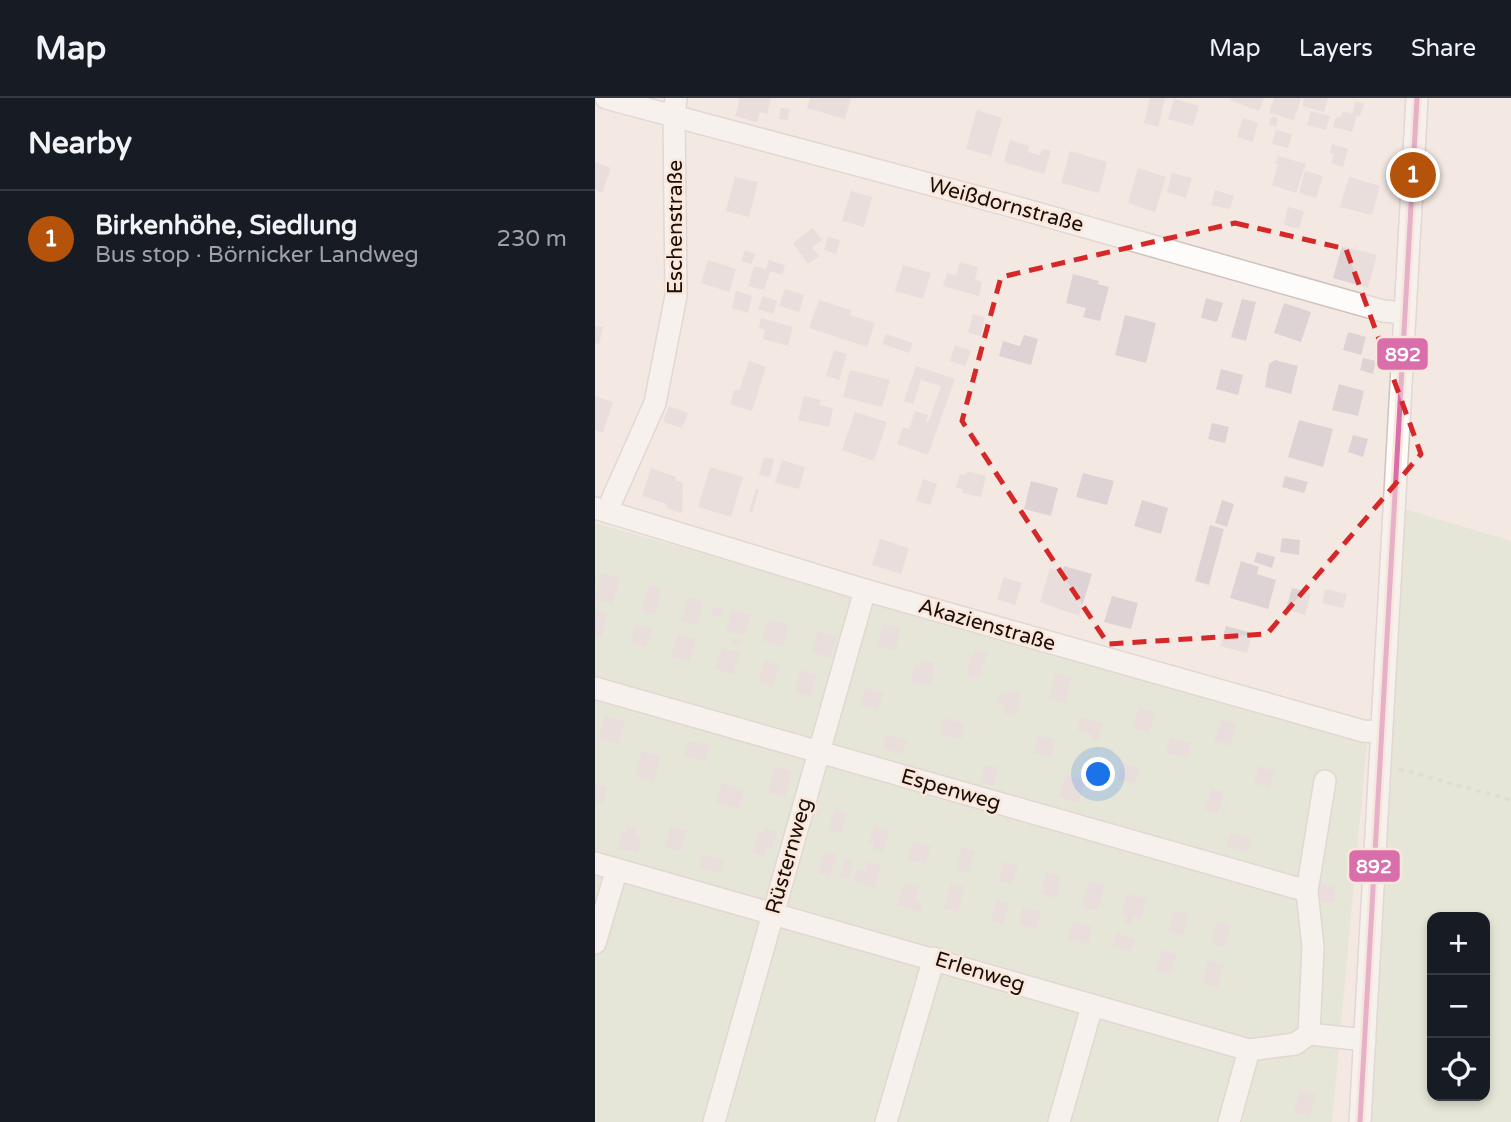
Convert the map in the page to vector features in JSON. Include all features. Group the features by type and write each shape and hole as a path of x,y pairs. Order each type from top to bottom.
{"street":[{"name":"Weißdornstraße","path":"606,98 675,107 1383,311 1405,313"},
{"path":"1360,1122 1417,98"},
{"name":"Eschenstraße","path":"601,510 655,403 676,296 675,107"},
{"name":"Akazienstraße","path":"601,510 865,590 1363,731 1382,732"},
{"name":"Rüsternweg","path":"714,1122 865,590"},
{"name":"Espenweg","path":"595,688 1307,891"},
{"path":"1308,1034 1313,947 1307,891 1325,781"},
{"name":"Erlenweg","path":"595,863 1249,1050 1295,1044 1308,1034 1365,1040"},
{"path":"595,943 617,869"},
{"path":"886,1122 934,958"},
{"path":"1059,1122 1093,1006"},
{"path":"1229,1122 1249,1050"}],"path":[{"path":"1380,764 1511,800"}],"highlighted area":[{"path":"1235,223 1346,249 1421,454 1267,634 1108,644 962,421 1001,277"}],"green space":[{"path":"1404,509 1511,541 1511,1122 1368,1122"},
{"path":"595,523 1367,741 1332,1122 595,1122"}],"building":[{"path":"740,98 771,98 767,114 760,112 757,122 735,116"},
{"path":"810,98 851,98 845,119 807,108"},
{"path":"1150,98 1165,98 1158,127 1144,123"},
{"path":"1264,98 1259,111 1230,100"},
{"path":"1274,98 1301,98 1294,120 1269,113"},
{"path":"1304,98 1328,98 1324,112 1302,106"},
{"path":"1174,99 1199,106 1193,126 1168,119"},
{"path":"1356,101 1364,104 1360,116 1357,115 1352,132 1333,127 1336,117 1340,118 1343,111 1352,114"},
{"path":"781,108 789,109 788,120 779,119"},
{"path":"977,110 1002,118 991,156 966,149"},
{"path":"1311,111 1330,116 1326,130 1307,125"},
{"path":"1272,116 1278,118 1276,127 1269,124"},
{"path":"1243,118 1258,123 1253,142 1237,137"},
{"path":"1276,130 1292,134 1288,148 1272,144"},
{"path":"1010,140 1029,146 1028,152 1040,155 1042,149 1051,151 1044,174 1004,162"},
{"path":"1332,144 1348,149 1343,167 1331,163 1334,154 1330,153"},
{"path":"1070,151 1107,162 1099,193 1061,183"},
{"path":"1278,156 1306,164 1296,193 1272,185"},
{"path":"595,162 611,168 602,193 595,190"},
{"path":"1138,168 1166,177 1155,212 1128,203"},
{"path":"1305,171 1323,176 1316,198 1299,193"},
{"path":"1172,173 1192,178 1186,198 1167,192"},
{"path":"735,177 758,182 749,217 726,211"},
{"path":"1349,177 1380,186 1372,215 1340,207"},
{"path":"1215,190 1234,196 1230,209 1211,205"},
{"path":"851,191 872,197 864,227 842,221"},
{"path":"1288,207 1304,211 1299,229 1284,225"},
{"path":"813,228 822,240 812,247 819,256 808,264 793,243"},
{"path":"828,237 840,240 836,254 824,250"},
{"path":"1342,246 1377,255 1368,288 1333,278"},
{"path":"745,250 755,254 751,264 741,261"},
{"path":"708,260 736,269 729,292 701,283"},
{"path":"769,260 785,265 782,275 770,271 764,290 748,286 754,266 766,269"},
{"path":"960,262 978,267 975,280 982,282 979,296 943,286 947,273 956,275"},
{"path":"903,265 931,273 923,299 895,291"},
{"path":"1073,274 1099,281 1098,284 1109,287 1100,321 1083,317 1086,308 1066,303"},
{"path":"785,289 804,295 799,312 779,306"},
{"path":"736,291 752,296 748,313 732,308"},
{"path":"763,296 777,301 773,314 758,309"},
{"path":"1206,298 1223,303 1217,322 1201,318"},
{"path":"1242,299 1256,302 1246,341 1231,337"},
{"path":"819,300 851,310 850,315 875,323 867,347 809,328"},
{"path":"1284,303 1311,312 1301,342 1274,333"},
{"path":"973,314 985,317 981,336 968,333"},
{"path":"1125,315 1156,323 1146,363 1115,355"},
{"path":"761,318 793,327 788,346 763,339 765,330 759,328"},
{"path":"595,326 603,327 599,344 595,343"},
{"path":"1348,332 1366,337 1361,355 1343,350"},
{"path":"886,334 913,343 909,353 882,344"},
{"path":"1024,335 1038,339 1031,365 999,356 1003,341 1020,346"},
{"path":"955,345 971,351 965,366 950,361"},
{"path":"834,350 847,354 839,380 826,376"},
{"path":"1363,358 1376,361 1373,374 1360,370"},
{"path":"1275,360 1298,366 1291,394 1265,387 1269,364"},
{"path":"749,361 766,367 752,411 730,404 735,389 739,391"},
{"path":"916,366 955,379 928,455 897,444 903,427 909,429 915,411 928,415 928,423 941,386 921,380 913,404 904,401"},
{"path":"1221,369 1243,375 1238,395 1216,389"},
{"path":"850,370 890,380 882,407 843,397"},
{"path":"1339,384 1364,391 1358,416 1332,410"},
{"path":"595,396 613,402 603,433 595,430"},
{"path":"804,396 821,400 819,405 833,408 829,427 798,420"},
{"path":"669,406 688,413 682,428 663,422"},
{"path":"855,412 887,422 874,461 842,450"},
{"path":"1299,420 1333,429 1323,467 1288,457"},
{"path":"1212,423 1229,427 1225,443 1208,439"},
{"path":"1353,435 1368,439 1363,457 1348,452"},
{"path":"764,457 774,459 770,477 759,475"},
{"path":"782,460 805,467 799,489 775,483"},
{"path":"710,467 743,477 731,517 698,507"},
{"path":"651,468 676,477 675,480 683,483 682,513 666,508 667,504 642,496"},
{"path":"967,471 986,476 981,497 962,493 963,489 956,488 960,474 966,475"},
{"path":"1083,473 1114,481 1107,505 1076,497"},
{"path":"1285,476 1308,482 1304,493 1282,487"},
{"path":"923,479 937,484 930,505 916,501"},
{"path":"1031,481 1058,488 1051,516 1024,509"},
{"path":"756,489 759,490 752,513 749,511"},
{"path":"1142,500 1168,508 1161,534 1134,526"},
{"path":"1222,500 1234,504 1227,527 1215,523"},
{"path":"1210,525 1224,529 1209,585 1195,581"},
{"path":"1282,538 1300,540 1299,555 1280,552"},
{"path":"880,539 909,548 901,574 872,565"},
{"path":"1257,552 1275,557 1272,568 1254,562"},
{"path":"1241,561 1259,567 1257,574 1276,580 1268,609 1230,598"},
{"path":"1064,566 1092,574 1079,616 1040,602 1050,568 1062,572"},
{"path":"601,572 620,578 613,604 595,599"},
{"path":"1004,577 1022,583 1015,605 997,599"},
{"path":"649,585 662,588 655,615 641,611"},
{"path":"1292,588 1311,593 1305,615 1286,609"},
{"path":"1325,589 1347,594 1343,608 1322,603"},
{"path":"1112,596 1138,603 1131,629 1104,622"},
{"path":"688,597 704,602 697,625 681,620"},
{"path":"714,607 723,609 721,618 711,615"},
{"path":"595,609 608,613 601,637 595,635"},
{"path":"732,609 751,615 744,636 726,630"},
{"path":"769,619 790,626 783,647 762,640"},
{"path":"636,624 652,629 646,647 631,642"},
{"path":"883,624 901,629 895,651 877,646"},
{"path":"1226,626 1252,633 1247,653 1220,646"},
{"path":"818,631 837,637 830,658 812,653"},
{"path":"678,634 696,640 689,662 671,656"},
{"path":"732,638 741,641 739,647 731,644"},
{"path":"722,648 740,653 733,675 715,669"},
{"path":"974,649 987,653 979,679 966,675"},
{"path":"921,660 934,663 931,685 924,683 923,686 910,682 915,665 919,666"},
{"path":"765,661 780,666 773,687 758,682"},
{"path":"801,670 817,675 811,697 794,692"},
{"path":"1056,673 1072,678 1065,703 1048,698"},
{"path":"865,688 883,693 878,710 860,705"},
{"path":"1009,690 1021,694 1015,717 1003,713 1005,706 997,704 1001,692 1008,693"},
{"path":"1139,707 1155,712 1149,733 1133,728"},
{"path":"605,716 625,722 619,744 599,738"},
{"path":"1081,717 1103,723 1098,740 1077,730"},
{"path":"944,718 966,724 961,740 940,734"},
{"path":"1221,719 1237,724 1230,746 1214,741"},
{"path":"886,734 907,741 902,754 882,748"},
{"path":"1038,735 1056,740 1050,758 1033,753"},
{"path":"1170,737 1192,743 1187,759 1166,753"},
{"path":"689,740 710,746 705,762 684,756"},
{"path":"642,751 661,756 654,782 635,776"},
{"path":"1123,763 1140,768 1135,784 1118,779"},
{"path":"985,764 999,768 993,786 980,782"},
{"path":"775,766 792,771 785,797 768,792"},
{"path":"1259,766 1275,771 1270,788 1254,783"},
{"path":"1065,775 1085,781 1079,803 1059,797"},
{"path":"722,783 745,790 739,809 716,802"},
{"path":"595,784 607,787 603,803 595,801"},
{"path":"1211,788 1224,792 1218,814 1205,810"},
{"path":"835,809 848,813 841,834 828,830"},
{"path":"628,826 638,829 636,835 642,838 638,853 617,849 622,831 626,832"},
{"path":"671,826 687,831 680,852 664,847"},
{"path":"874,826 889,830 883,853 872,850 874,844 869,842"},
{"path":"764,828 777,832 772,849 768,848 765,857 752,853 759,831 762,833"},
{"path":"1230,833 1251,838 1248,852 1226,846"},
{"path":"913,841 931,846 926,864 908,859"},
{"path":"962,847 975,851 969,873 956,870"},
{"path":"825,851 837,855 830,876 818,873"},
{"path":"702,854 724,860 720,873 698,867"},
{"path":"844,859 853,862 849,879 839,877"},
{"path":"867,862 881,866 875,888 853,881 856,869 865,871"},
{"path":"1004,862 1018,866 1012,885 998,881"},
{"path":"1046,872 1062,877 1056,898 1040,894"},
{"path":"1089,881 1105,885 1098,911 1081,906"},
{"path":"904,882 920,886 916,901 923,903 920,912 897,905"},
{"path":"951,883 965,887 958,912 943,908"},
{"path":"1319,884 1336,885 1334,902 1318,901"},
{"path":"1127,894 1147,899 1141,920 1133,917 1131,924 1124,922 1126,915 1121,914"},
{"path":"996,900 1009,904 1003,924 990,921"},
{"path":"1023,907 1041,912 1036,929 1018,924"},
{"path":"1174,910 1189,914 1183,936 1168,931"},
{"path":"1073,921 1092,927 1088,944 1068,939"},
{"path":"1217,921 1231,925 1224,948 1211,944"},
{"path":"1116,933 1135,939 1131,952 1112,946"},
{"path":"1162,950 1177,955 1171,975 1156,970"},
{"path":"1208,960 1224,965 1217,988 1203,983"},
{"path":"1300,1090 1315,1094 1310,1116 1294,1112"}],"transit line":[{"name":"892","path":"1360,1122 1417,98"}],"place":[{"name":"Birkenhöhe, Siedlung","path":"1413,175"}]}
